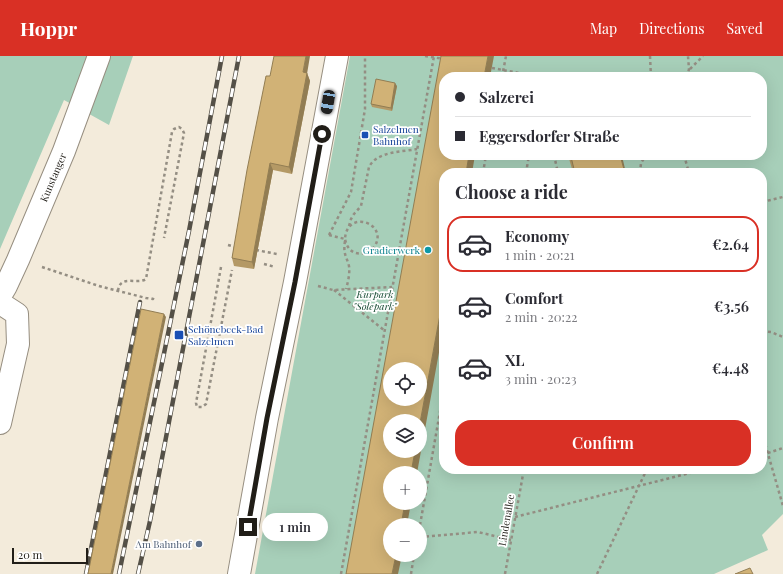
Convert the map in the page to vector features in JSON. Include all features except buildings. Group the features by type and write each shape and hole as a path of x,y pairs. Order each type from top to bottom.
{"street":[{"name":"Kunstanger","path":"0,296 18,260 64,152 99,56"},
{"path":"239,574 267,418 295,282 337,56"},
{"path":"0,303 17,314 18,344 0,423"}],"path":[{"path":"345,239 329,235 351,192 365,109 365,56"},
{"path":"425,56 446,60"},
{"path":"503,70 506,56"},
{"path":"650,56 651,72"},
{"path":"688,56 688,72"},
{"path":"689,69 702,56"},
{"path":"341,574 434,57"},
{"path":"492,68 513,72"},
{"path":"118,291 118,286 121,283 129,280 143,281 146,279 172,132 174,129 179,127 184,133 164,238"},
{"path":"346,289 349,272 344,255 345,234 351,219 361,206 369,167 377,158 389,154 417,149"},
{"path":"767,201 783,197"},
{"path":"345,239 349,249 359,254 370,252 377,243 377,232 365,221 359,221 349,227"},
{"path":"228,245 236,247"},
{"path":"251,249 281,255"},
{"path":"18,260 118,291 153,299 154,295"},
{"path":"221,267 196,403 197,407 202,407 206,404 232,270"},
{"path":"316,285 333,290 392,288"},
{"path":"333,290 385,331"},
{"path":"767,332 783,337"},
{"path":"421,518 439,417"},
{"path":"768,454 783,448"},
{"path":"767,450 783,506"},
{"name":"Lindenallee","path":"505,574 523,474"},
{"path":"597,574 644,474"},
{"path":"515,517 686,474"},
{"path":"427,536 478,532 511,540"},
{"path":"411,574 413,562"}],"green space":[{"path":"0,56 133,56 109,125 64,100 0,249"},
{"name":"Kurpark \"Solepark\"","path":"350,56 783,56 783,514 762,535 768,550 714,574 255,574"}],"railway":[{"path":"119,574 189,231 222,56"},
{"path":"138,574 150,521 239,56"},
{"path":"86,574 140,302"}],"place":[{"name":"Salzelmen Bahnhof","path":"365,135"},
{"name":"Gradierwerk","path":"428,250"},
{"name":"Schönebeck-Bad Salzelmen","path":"179,335"},
{"name":"Am Bahnhof","path":"199,544"}],"route":[{"path":"248,527 267,418 295,282 322,134"}]}
